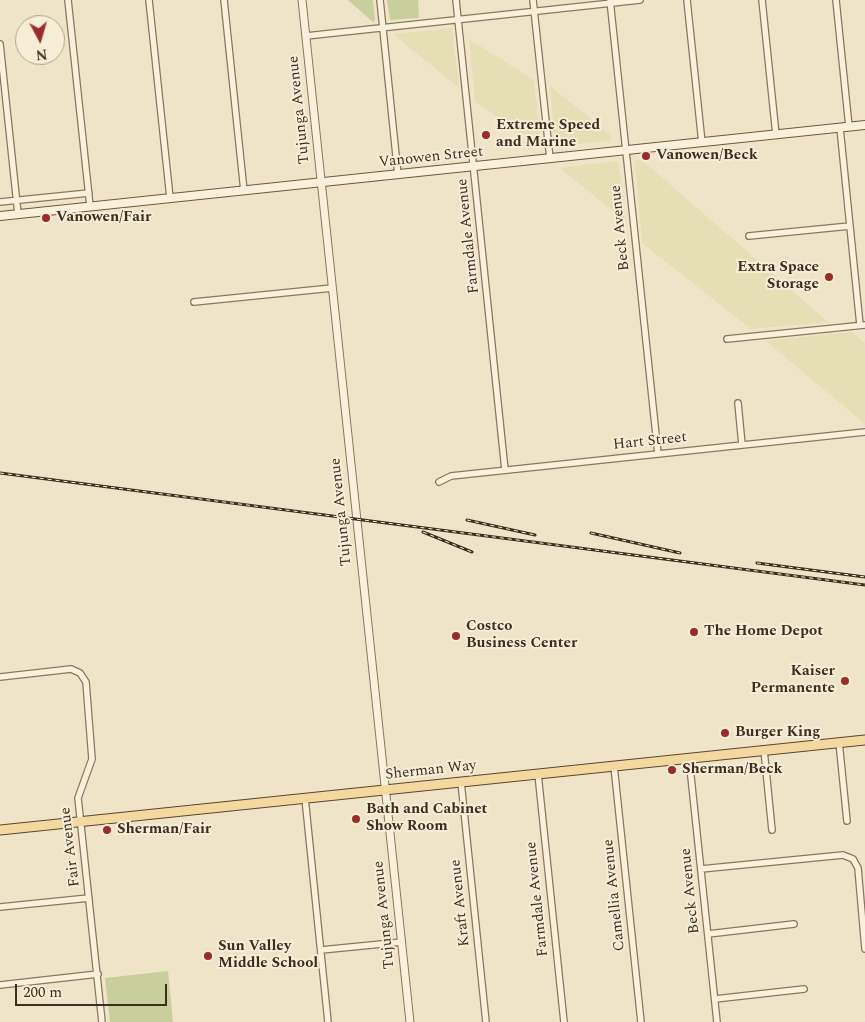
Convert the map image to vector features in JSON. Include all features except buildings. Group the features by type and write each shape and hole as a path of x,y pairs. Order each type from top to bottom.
{"main road":[{"name":"Vanowen Street","path":"0,216 865,126"},
{"name":"Sherman Way","path":"0,830 865,740"}],"street":[{"path":"68,0 90,206"},
{"path":"149,0 170,198"},
{"path":"224,0 244,191"},
{"name":"Tujunga Avenue","path":"302,0 410,1022"},
{"path":"380,0 398,175"},
{"name":"Farmdale Avenue","path":"456,0 506,470"},
{"path":"534,0 550,159"},
{"path":"306,36 640,0"},
{"path":"687,0 702,143"},
{"path":"762,0 776,135"},
{"path":"836,0 849,127"},
{"name":"Beck Avenue","path":"611,2 658,454"},
{"path":"0,44 18,214"},
{"path":"0,112 7,107"},
{"path":"727,340 862,325 840,128"},
{"path":"0,202 89,192"},
{"path":"749,236 850,226"},
{"path":"194,302 332,288"},
{"path":"738,403 742,445"},
{"name":"Hart Street","path":"439,482 450,476 865,432"},
{"name":"Fair Avenue","path":"0,677 71,670 80,673 86,682 93,753 78,798 102,1022"},
{"path":"839,742 847,821"},
{"path":"764,750 772,830"},
{"name":"Beck Avenue","path":"688,758 717,1022"},
{"name":"Camellia Avenue","path":"614,766 641,1022"},
{"name":"Farmdale Avenue","path":"538,774 564,1022"},
{"name":"Kraft Avenue","path":"461,782 486,1022"},
{"path":"305,798 328,1022"},
{"path":"701,870 843,855 853,860 858,868 865,949"},
{"path":"0,907 89,898"},
{"path":"708,934 794,924"},
{"path":"321,950 402,942"},
{"path":"0,985 98,974"},
{"path":"715,999 804,989"}],"shaded area":[{"path":"452,28 459,88 393,34"},
{"path":"469,39 534,80 541,146 475,102"},
{"path":"550,86 611,135 611,141 558,146 555,143"},
{"path":"642,160 828,322 751,329 642,243 635,161"},
{"path":"615,161 619,163 626,222 560,168"},
{"path":"852,332 865,343 865,424 766,341"}],"green space":[{"path":"348,0 373,0 375,20 373,22"},
{"path":"387,0 418,0 419,18 390,20"},
{"path":"168,971 173,1022 110,1022 105,978"}],"railway":[{"path":"0,473 865,585"},
{"path":"467,520 535,535"},
{"path":"423,532 472,552"},
{"path":"591,533 680,553"},
{"path":"757,563 865,577"}],"place":[{"name":"Extreme Speed and Marine","path":"486,135"},
{"name":"Vanowen/Beck","path":"646,156"},
{"name":"Vanowen/Fair","path":"46,218"},
{"name":"Extra Space Storage","path":"829,277"},
{"name":"The Home Depot","path":"694,632"},
{"name":"Costco Business Center","path":"456,636"},
{"name":"Kaiser Permanente","path":"845,681"},
{"name":"Burger King","path":"725,733"},
{"name":"Sherman/Beck","path":"672,770"},
{"name":"Bath and Cabinet Show Room","path":"356,819"},
{"name":"Sherman/Fair","path":"107,830"},
{"name":"Sun Valley Middle School","path":"208,956"}]}
